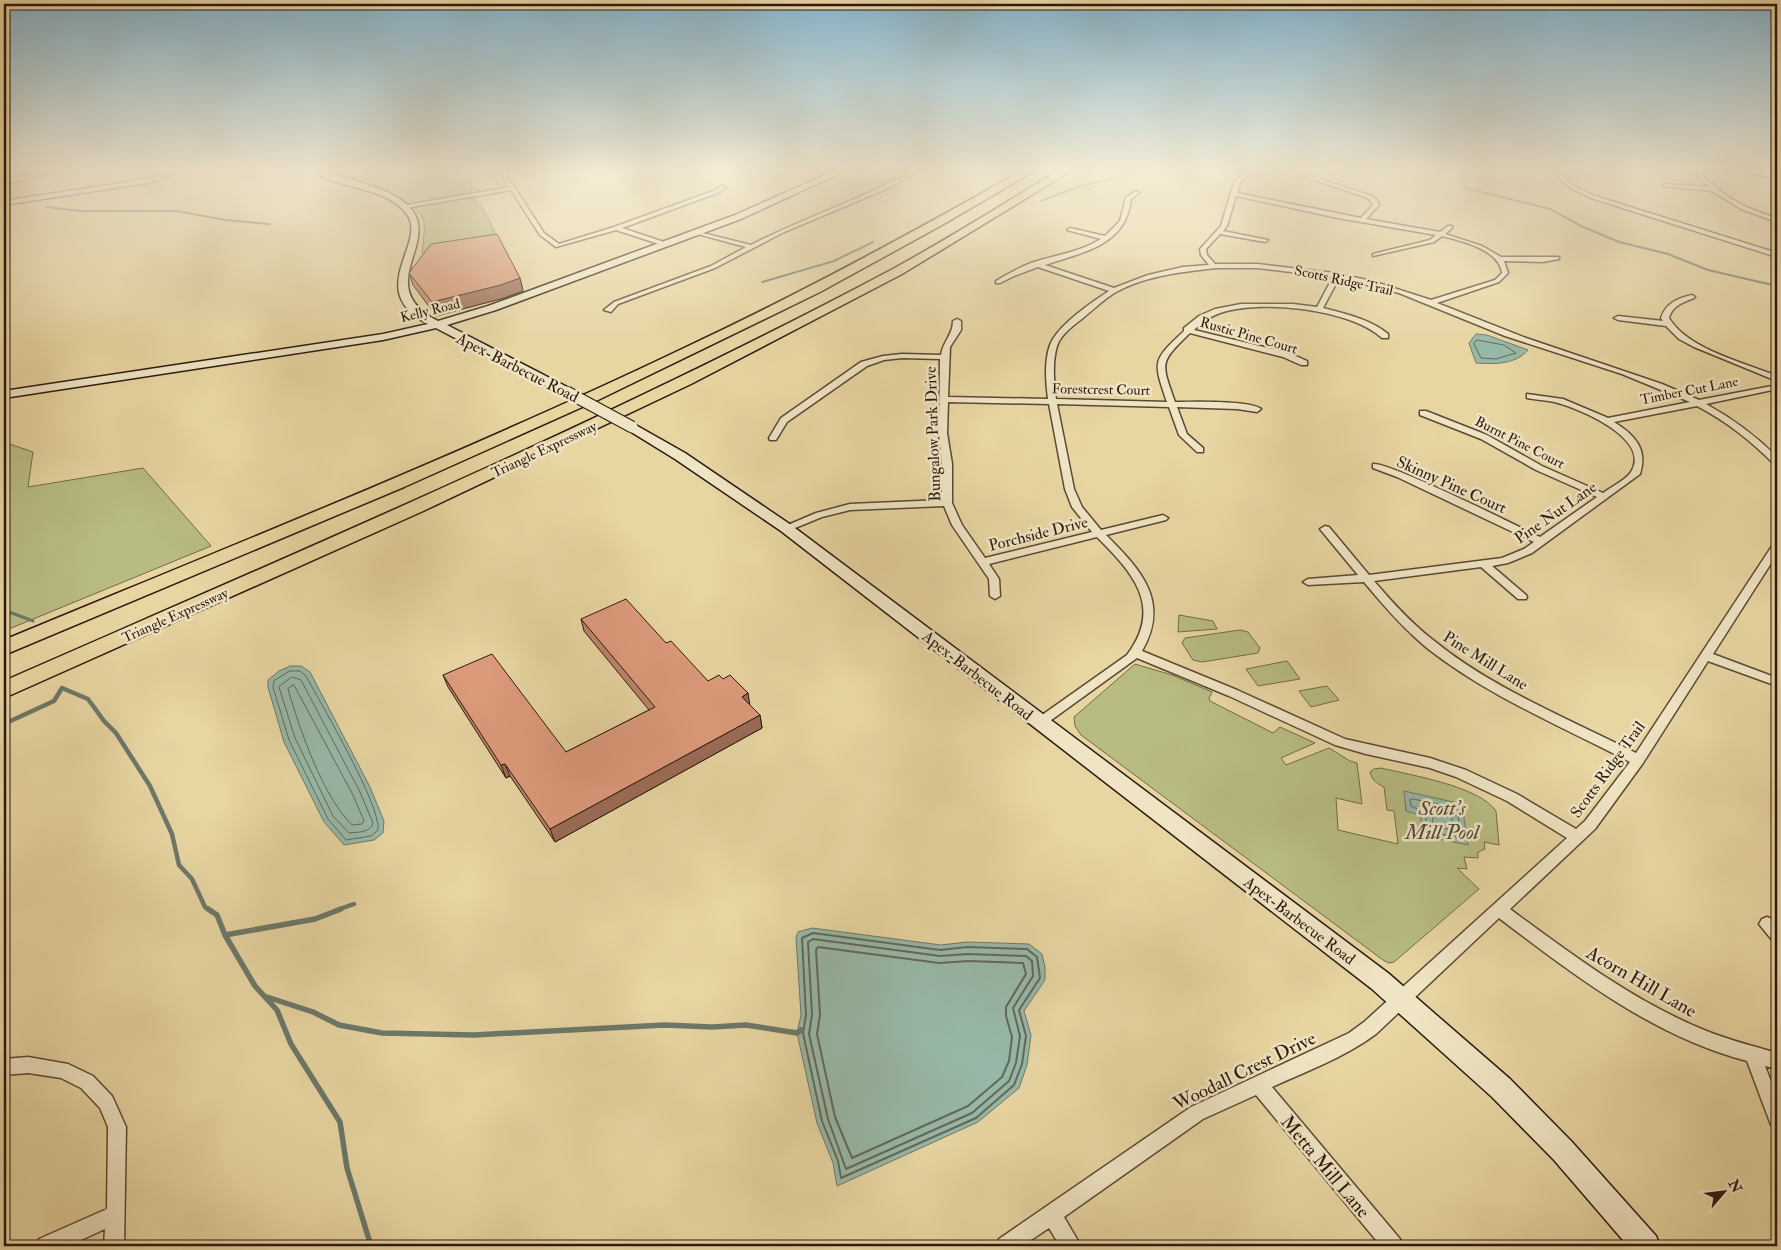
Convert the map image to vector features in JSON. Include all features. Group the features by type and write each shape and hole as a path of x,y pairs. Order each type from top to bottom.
{"highway":[{"name":"Triangle Expressway","path":"4,648 430,468 620,384 719,337 837,277 923,229"},
{"name":"Triangle Expressway","path":"4,690 415,508 686,382 898,271 968,229"}],"street":[{"name":"Apex-Barbecue Road","path":"415,229 414,242 402,281 403,289 412,306 426,320 567,392 632,428 680,456 786,528 1306,923 1401,998 1501,1088 1562,1151 1646,1246"},
{"path":"539,229 542,234 558,246 612,229"},
{"path":"620,229 665,244"},
{"name":"Kelly Road","path":"4,395 364,340 437,325 492,308 703,229"},
{"path":"608,310 616,303 706,270 787,229"},
{"path":"998,282 1008,275 1036,264 1083,249 1105,238 1115,229"},
{"path":"1214,267 1205,257 1203,249 1221,229"},
{"path":"1412,229 1442,235 1480,247 1499,259 1505,269 1505,273 1497,280 1430,303"},
{"path":"1375,255 1427,243 1442,235 1448,229"},
{"path":"1696,229 1777,255"},
{"path":"1070,230 1105,238"},
{"path":"696,232 752,247"},
{"path":"1219,232 1265,240"},
{"path":"1499,259 1543,260 1557,258"},
{"path":"1036,264 1114,290"},
{"name":"Scotts Ridge Trail","path":"1039,722 1121,666 1135,652 1147,627 1148,616 1147,597 1142,581 1078,508 1067,482 1053,402 1050,363 1054,345 1066,329 1114,290 1156,275 1214,267 1279,268 1337,276 1385,287 1520,339 1644,379 1697,403 1739,428 1766,450 1777,462"},
{"path":"1319,309 1337,276"},
{"path":"1666,324 1665,314 1673,305 1679,300 1692,297"},
{"path":"1200,450 1183,435 1162,376 1161,364 1165,353 1187,330 1209,314 1234,307 1273,304 1319,309 1362,322 1376,328 1385,336"},
{"path":"1618,318 1666,324 1678,335 1703,349 1777,379"},
{"name":"Bungalow Park Drive","path":"957,321 957,330 946,347 944,357 943,433 948,473 947,503 958,525 994,579 995,596"},
{"name":"Rustic Pine Court","path":"1187,330 1286,355 1304,363"},
{"path":"773,438 784,420 864,364 883,358 902,356 944,357"},
{"name":"Timber Cut Lane","path":"1606,421 1777,387"},
{"name":"Pine Nut Lane","path":"1308,582 1368,578 1485,565 1516,557 1542,542 1602,496 1635,474 1641,460 1634,444 1606,421 1572,405 1530,396"},
{"name":"Forestcrest Court","path":"943,399 1237,406 1257,409"},
{"name":"Burnt Pine Court","path":"1423,413 1484,437 1539,468 1602,496"},
{"name":"Skinny Pine Court","path":"1376,466 1400,475 1542,542"},
{"path":"786,528 819,515 850,507 947,503"},
{"name":"Porchside Drive","path":"983,562 1163,518"},
{"name":"Pine Mill Lane","path":"1325,529 1410,626 1454,662 1512,697 1638,760"},
{"name":"Scotts Ridge Trail","path":"1401,998 1500,910 1590,825 1638,760 1777,546"},
{"path":"1485,565 1522,597"},
{"path":"1135,652 1214,685 1340,742 1375,753 1419,761 1444,768 1492,787 1530,806 1577,837"},
{"path":"1706,656 1777,682"},
{"name":"Acorn Hill Lane","path":"1500,910 1554,951 1611,990 1678,1027 1753,1056 1777,1061"},
{"name":"Woodall Crest Drive","path":"1006,1246 1197,1113 1355,1039 1370,1028 1401,998"},
{"path":"1753,1056 1777,1119"},
{"path":"4,1067 28,1065 62,1070 87,1082 106,1102 117,1127 114,1246"},
{"name":"Metta Mill Lane","path":"1259,1085 1393,1246"},
{"path":"1051,1214 1071,1246"},
{"path":"46,1246 116,1215"}],"green space":[{"path":"424,229 493,229 500,247 422,253"},
{"path":"4,442 33,452 28,487 143,468 211,546 4,631"},
{"path":"1179,615 1213,621 1217,629 1178,632"},
{"path":"1240,630 1248,632 1260,648 1258,653 1202,662 1193,660 1182,643 1185,638"},
{"path":"1287,661 1300,679 1258,686 1246,669"},
{"path":"1135,664 1172,675 1212,692 1209,698 1210,701 1273,733 1280,727 1315,743 1281,758 1286,765 1329,748 1350,761 1357,763 1362,804 1336,798 1338,830 1398,844 1394,811 1387,810 1384,787 1375,781 1370,772 1374,769 1381,768 1426,778 1460,788 1487,802 1496,811 1499,845 1484,842 1485,849 1478,852 1478,858 1464,857 1467,869 1457,868 1479,889 1394,962 1389,963 1383,960 1081,735 1075,726 1074,717"},
{"path":"1327,686 1339,700 1311,707 1299,691"}],"water":[{"path":"1476,334 1487,335 1528,350 1511,361 1476,363 1469,343"},
{"path":"290,666 301,666 310,672 370,787 384,821 383,833 374,840 344,845 324,822 284,742 268,687 268,680 279,671"},
{"name":"Scott's Mill Pool","path":"1404,791 1462,804 1468,845 1424,836 1420,815 1406,811"},
{"path":"812,928 941,945 967,942 1029,944 1042,954 1045,980 1024,1011 1031,1035 1027,1065 1019,1088 978,1122 837,1186 833,1163 817,1123 797,1033 801,1015 796,937 798,932"}],"building":[{"path":"497,234 520,278 501,285 432,302 409,273 431,244"},
{"path":"626,599 666,643 671,641 708,681 719,675 723,679 730,675 748,693 742,697 760,715 550,829 505,764 501,765 443,675 492,654 566,752 655,707 581,619"}],"waterway":[{"path":"1589,229 1619,242 1668,254 1708,270 1777,286"},
{"path":"762,282 834,261 873,242"},
{"path":"4,610 33,621"},
{"path":"4,724 54,701 62,688 88,699 104,721 116,733 150,786 172,834 179,865 192,879 205,907 210,910"},
{"path":"337,910 354,904"},
{"path":"208,909 217,915 225,935"},
{"path":"225,935 315,919 341,909"},
{"path":"225,935 255,986 277,1010 291,1044 340,1122 347,1168 371,1246"},
{"path":"267,997 313,1012 339,1025 382,1033 474,1035 665,1025 712,1027 746,1025 797,1033 801,1030"}]}
